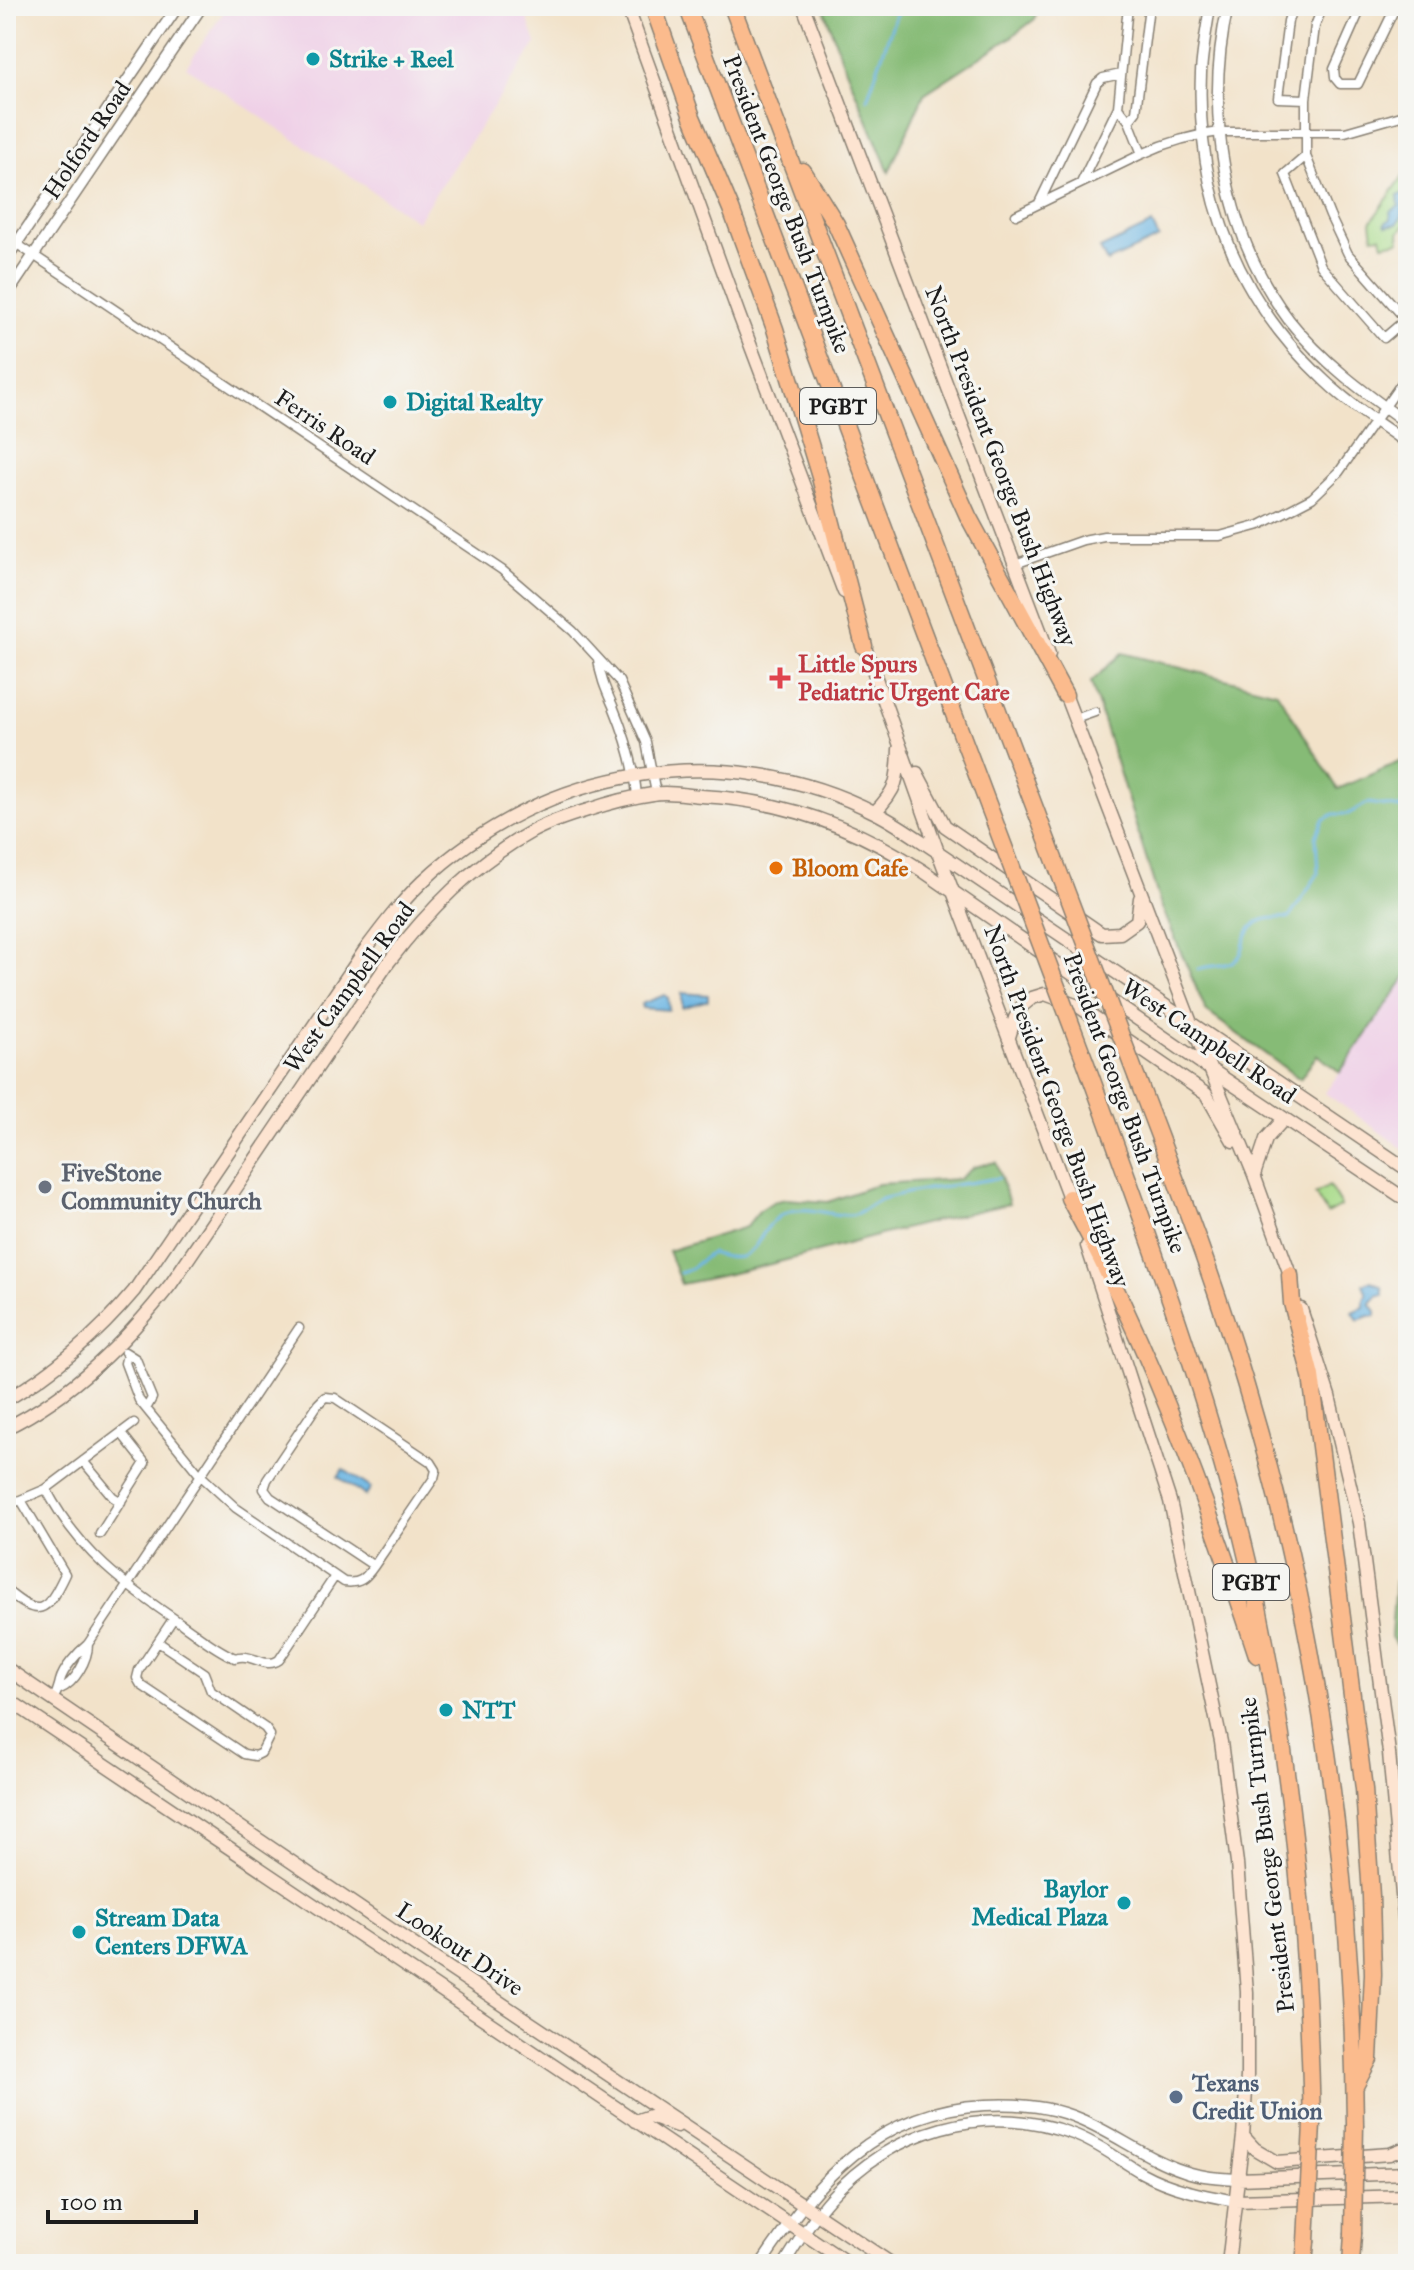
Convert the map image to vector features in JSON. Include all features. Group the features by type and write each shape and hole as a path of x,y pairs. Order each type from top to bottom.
{"highway":[{"path":"653,6 692,117 731,209 775,329 820,477 864,646"},
{"name":"President George Bush Turnpike","path":"687,6 1085,1061 1167,1288 1208,1414 1242,1539 1281,1731 1310,2008 1312,2124 1304,2264"},
{"name":"President George Bush Turnpike","path":"732,6 1137,1078 1233,1343 1267,1458 1295,1572 1323,1724 1340,1855 1351,1982 1355,2087 1351,2264"},
{"path":"782,138 836,224 968,516 1065,695"},
{"path":"1069,1198 1102,1258 1184,1447 1219,1538 1281,1731"},
{"path":"1290,1275 1292,1303 1311,1376 1364,1789 1373,1974 1369,2059 1355,2087"}],"main road":[{"name":"North President George Bush Highway","path":"627,6 938,852 1098,1274 1170,1501 1221,1742 1237,1863 1247,1992 1243,2136 1228,2264"},
{"name":"North President George Bush Highway","path":"803,6 1191,1023 1254,1175 1329,1396 1359,1523 1389,1753 1408,1960"},
{"path":"875,812 897,784 900,742"},
{"path":"900,742 945,826 1102,934 1120,933 1137,921 1139,885"},
{"name":"West Campbell Road","path":"6,1400 73,1354 134,1291 357,962 395,910 424,879 499,823 523,810 581,788 653,771 712,770 757,775 815,789 875,812 1408,1170"},
{"name":"West Campbell Road","path":"6,1428 32,1415 123,1350 388,963 418,924 463,879 531,832 554,821 656,793 743,798 796,810 840,825 895,852 1404,1198"},
{"path":"1009,1037 1022,1006 1032,998 1045,994 1078,1006 1206,1094 1254,1175"},
{"path":"1254,1175 1266,1139 1284,1119"},
{"path":"102,1327 123,1350"},
{"name":"Lookout Drive","path":"6,1668 56,1694 423,1951 892,2264"},
{"path":"40,1720 56,1694"},
{"name":"Lookout Drive","path":"6,1698 849,2264"},
{"path":"226,1844 239,1825"},
{"path":"635,2121 650,2116 702,2135"},
{"path":"1243,2136 1255,2149 1277,2162 1390,2154 1408,2147"},
{"path":"1238,2179 1408,2173"},
{"path":"1236,2201 1408,2196"}],"street":[{"name":"Holford Road","path":"6,259 178,6"},
{"name":"Holford Road","path":"6,296 202,6"},
{"path":"1081,183 1118,107 1128,6"},
{"path":"1129,121 1136,112 1149,6"},
{"path":"1210,6 1201,72 1202,134 1209,188 1227,244 1251,292 1280,334 1324,380 1408,444"},
{"path":"1228,6 1216,94 1220,132 1239,222 1248,247 1290,320 1338,371 1408,424"},
{"path":"1293,6 1288,21 1278,98 1306,99"},
{"path":"1306,156 1285,174 1321,266 1384,338 1407,321 1348,254 1306,156 1306,99 1315,26 1323,6"},
{"path":"1362,6 1334,69 1335,78 1340,84 1358,84 1396,6"},
{"path":"1039,203 1097,83 1103,78 1121,74"},
{"path":"1118,107 1129,121 1142,154"},
{"path":"1016,215 1175,139 1220,132 1345,132 1408,114"},
{"name":"Ferris Road","path":"17,244 502,570 542,602 619,681 646,742 656,793"},
{"path":"1015,564 1083,540 1104,536 1220,536 1260,525 1312,498 1347,463 1408,374"},
{"name":"Ferris Road","path":"598,658 600,676 614,708 635,775 637,797"},
{"path":"1075,719 1095,712"},
{"path":"1404,1198 1408,1184"},
{"path":"56,1694 60,1680 80,1650 88,1644 299,1328"},
{"path":"123,1350 136,1359 142,1371 152,1398 147,1407"},
{"path":"123,1350 139,1400 200,1475 236,1508 344,1582 357,1584 374,1566 434,1478 436,1470 431,1462 335,1398 325,1397 275,1467 264,1489 270,1497 374,1566"},
{"path":"130,1376 142,1371"},
{"path":"6,1506 46,1489 134,1423"},
{"path":"100,1534 145,1463 122,1434"},
{"path":"83,1461 113,1497 121,1502"},
{"path":"46,1489 81,1543 126,1587 235,1658 243,1655 254,1657 264,1664 279,1660 335,1576"},
{"path":"6,1590 26,1607 36,1610 44,1607 65,1574 21,1500"},
{"path":"158,1642 204,1673 211,1691 265,1728 270,1735 261,1753 255,1756 244,1754 141,1685 137,1678 139,1670 173,1619"},
{"path":"1020,2104 1020,2120"},
{"path":"761,2264 804,2203 853,2155 903,2123 946,2108 1020,2104 1077,2117 1156,2160 1184,2171 1238,2179"},
{"path":"784,2264 818,2213 866,2164 930,2130 961,2122 1020,2120 1074,2134 1165,2184 1236,2201"}],"shaded area":[{"path":"228,6 523,6 536,43 417,221 186,67"},
{"path":"1408,974 1408,1152 1325,1093"}],"green space":[{"path":"823,6 1037,6 1035,19 924,94 889,172"},
{"path":"1408,169 1408,220 1399,233 1400,241 1383,244 1381,236 1373,237 1371,222"},
{"path":"1122,653 1277,692 1338,789 1408,758 1408,974 1340,1072 1317,1055 1300,1079 1206,1011 1160,903 1091,682"},
{"path":"996,1162 1009,1204 681,1284 668,1251 746,1227 759,1211 773,1202 786,1199 828,1202 878,1184 959,1179 974,1167"},
{"path":"1329,1186 1341,1206 1327,1214 1315,1194"},
{"path":"1408,1577 1408,1649 1401,1653 1391,1637 1395,1581"}],"water":[{"path":"1408,188 1403,215 1397,224 1386,226 1385,223 1391,219 1390,212 1399,206 1398,196 1407,192"},
{"path":"1152,224 1159,238 1107,262 1100,249"},
{"path":"682,993 708,995 708,1000 682,1008"},
{"path":"665,995 669,1010 642,1008 641,1004"},
{"path":"1371,1281 1382,1287 1383,1295 1378,1295 1370,1304 1376,1316 1358,1320 1353,1312 1364,1307 1367,1294 1363,1284"},
{"path":"343,1469 371,1488 366,1496 338,1477"}],"waterway":[{"path":"867,99 899,6"},
{"path":"1198,969 1236,960 1251,928 1261,921 1289,918 1318,874 1316,837 1323,820 1334,814 1348,814 1368,803 1408,809"},
{"path":"680,1273 711,1253 728,1257 741,1257 749,1253 767,1228 788,1212 803,1210 854,1214 896,1195 998,1178"}],"place":[{"name":"Strike + Reel","path":"313,59"},
{"name":"Digital Realty","path":"390,402"},
{"name":"Little Spurs Pediatric Urgent Care","path":"780,678"},
{"name":"Bloom Cafe","path":"776,868"},
{"name":"FiveStone Community Church","path":"45,1187"},
{"name":"NTT","path":"446,1710"},
{"name":"Baylor Medical Plaza","path":"1124,1903"},
{"name":"Stream Data Centers DFWA","path":"79,1932"},
{"name":"Texans Credit Union","path":"1176,2097"}]}
